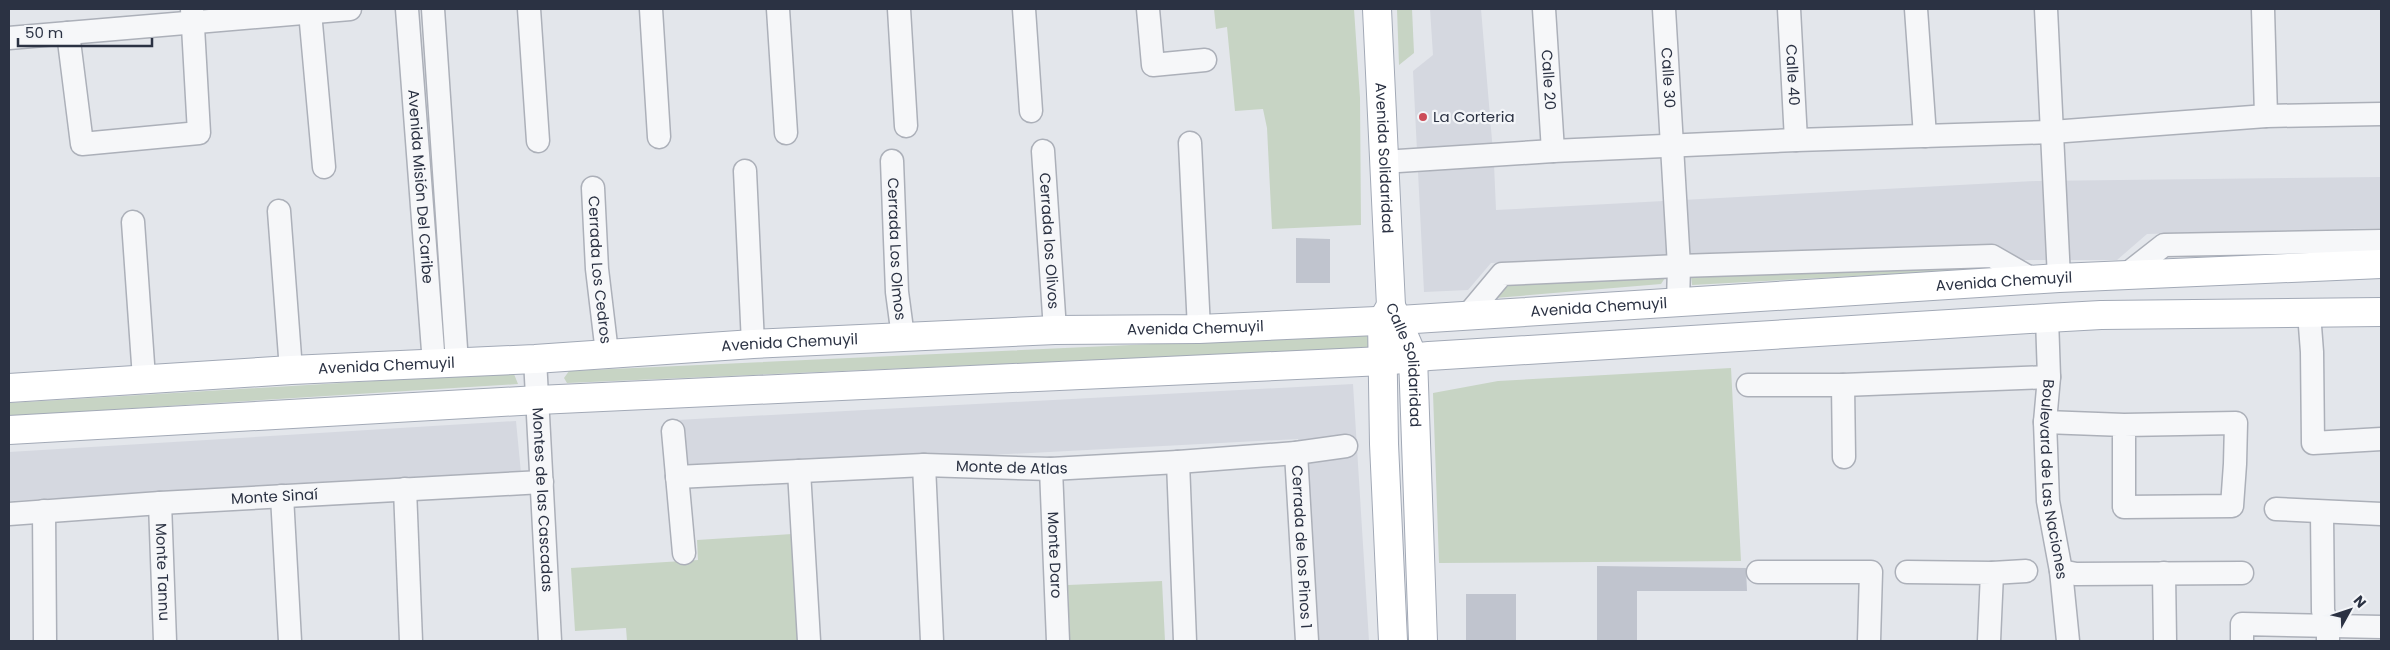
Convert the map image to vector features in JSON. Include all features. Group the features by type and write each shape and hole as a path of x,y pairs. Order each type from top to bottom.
{"main road":[{"name":"Avenida Solidaridad","path":"1377,9 1390,316"},
{"name":"Avenida Chemuyil","path":"9,388 144,378 535,359 753,344 1055,330 1199,329 1390,316 1466,317 2127,274 2381,264"},
{"path":"9,430 538,400 1383,361 1413,357 2047,318 2381,312"},
{"name":"Calle Solidaridad","path":"1390,316 1413,357 1423,641"},
{"name":"Calle Solidaridad","path":"1390,316 1383,361 1384,444 1393,641"}],"street":[{"path":"9,38 192,15 350,9"},
{"name":"Avenida Misión Del Caribe","path":"407,9 445,364"},
{"name":"Avenida Misión Del Caribe","path":"434,9 445,364"},
{"path":"529,9 538,141"},
{"path":"651,9 659,137"},
{"path":"778,9 786,133"},
{"path":"899,9 906,126"},
{"path":"1024,9 1031,111"},
{"path":"1148,9 1153,65 1205,60"},
{"name":"Calle 20","path":"1544,9 1553,151"},
{"name":"Calle 30","path":"1664,9 1679,266 1678,302"},
{"name":"Calle 40","path":"1790,9 1796,140"},
{"path":"1916,9 1925,136"},
{"path":"1466,317 1502,274 1992,256 2046,279 2052,132 2046,9"},
{"path":"2263,9 2266,116"},
{"path":"310,12 324,167"},
{"path":"68,32 82,144 199,133 192,15"},
{"path":"1383,162 1553,151 1796,140 2052,132 2266,116 2381,114"},
{"path":"1190,143 1199,329"},
{"name":"Cerrada los Olivos","path":"1043,151 1055,330"},
{"name":"Cerrada Los Olmos","path":"892,161 897,292 903,337"},
{"path":"746,171 753,344"},
{"name":"Cerrada Los Cedros","path":"593,188 597,269 606,353"},
{"path":"279,211 291,370"},
{"path":"133,222 144,378"},
{"path":"2127,274 2164,245 2381,241"},
{"path":"2310,313 2312,443 2381,439"},
{"name":"Boulevard de Las Naciones","path":"2047,318 2049,378 2046,422 2048,501 2061,570 2068,641"},
{"name":"Montes de las Cascadas","path":"535,359 550,641"},
{"path":"1748,385 1843,385 2049,378"},
{"path":"1843,385 1844,457"},
{"path":"2046,422 2124,425 2236,423 2236,464 2232,506 2124,507 2124,425"},
{"path":"674,431 684,553"},
{"name":"Monte de Atlas","path":"677,476 924,465 1052,469 1296,453 1346,446"},
{"name":"Cerrada de los Pinos 1","path":"1296,453 1307,641"},
{"path":"1178,462 1185,641"},
{"path":"924,465 932,641"},
{"name":"Monte Daro","path":"1052,469 1058,641"},
{"path":"799,471 809,641"},
{"name":"Monte Sinaí","path":"9,514 160,503 542,482"},
{"path":"405,489 411,641"},
{"path":"282,496 290,641"},
{"name":"Monte Tannu","path":"160,503 165,641"},
{"path":"2276,509 2322,513 2381,514"},
{"path":"44,512 45,641"},
{"path":"2322,513 2323,612 2328,634"},
{"path":"1907,572 1992,573 2026,570"},
{"path":"2061,570 2076,574 2242,573"},
{"path":"1758,572 1871,572 1869,641"},
{"path":"1989,641 1992,573"},
{"path":"2164,573 2165,641"},
{"path":"2242,633 2328,634 2381,627"}],"shaded area":[{"path":"1430,9 1481,9 1496,210 2036,181 2381,177 2381,228 2147,234 2117,260 2012,260 1990,249 1491,263 1468,290 1424,292 1413,71 1433,55"},
{"path":"1353,384 1369,641 1312,641 1298,439 682,471 677,420"},
{"path":"516,421 521,473 9,501 9,452"}],"green space":[{"path":"1214,9 1354,9 1360,98 1361,225 1272,229 1267,128 1263,109 1235,111 1227,27 1216,29"},
{"path":"1397,9 1412,9 1414,53 1399,65"},
{"path":"1996,265 1999,268 1692,285 1691,275"},
{"path":"1665,278 1661,284 1495,298 1511,281"},
{"path":"1367,334 1369,348 567,383 564,378 569,371"},
{"path":"1731,368 1741,561 1439,563 1433,393 1498,381"},
{"path":"514,374 518,384 9,416 9,403"},
{"path":"792,534 799,641 627,641 626,628 575,631 571,568 698,560 697,540"},
{"path":"1162,581 1165,641 1070,641 1068,585"}],"building":[{"path":"1296,238 1330,239 1330,283 1296,283"},
{"path":"1597,566 1746,568 1747,591 1637,591 1637,641 1597,641"},
{"path":"1466,594 1516,594 1516,641 1466,641"}],"place":[{"name":"La Corteria","path":"1423,117"}]}
